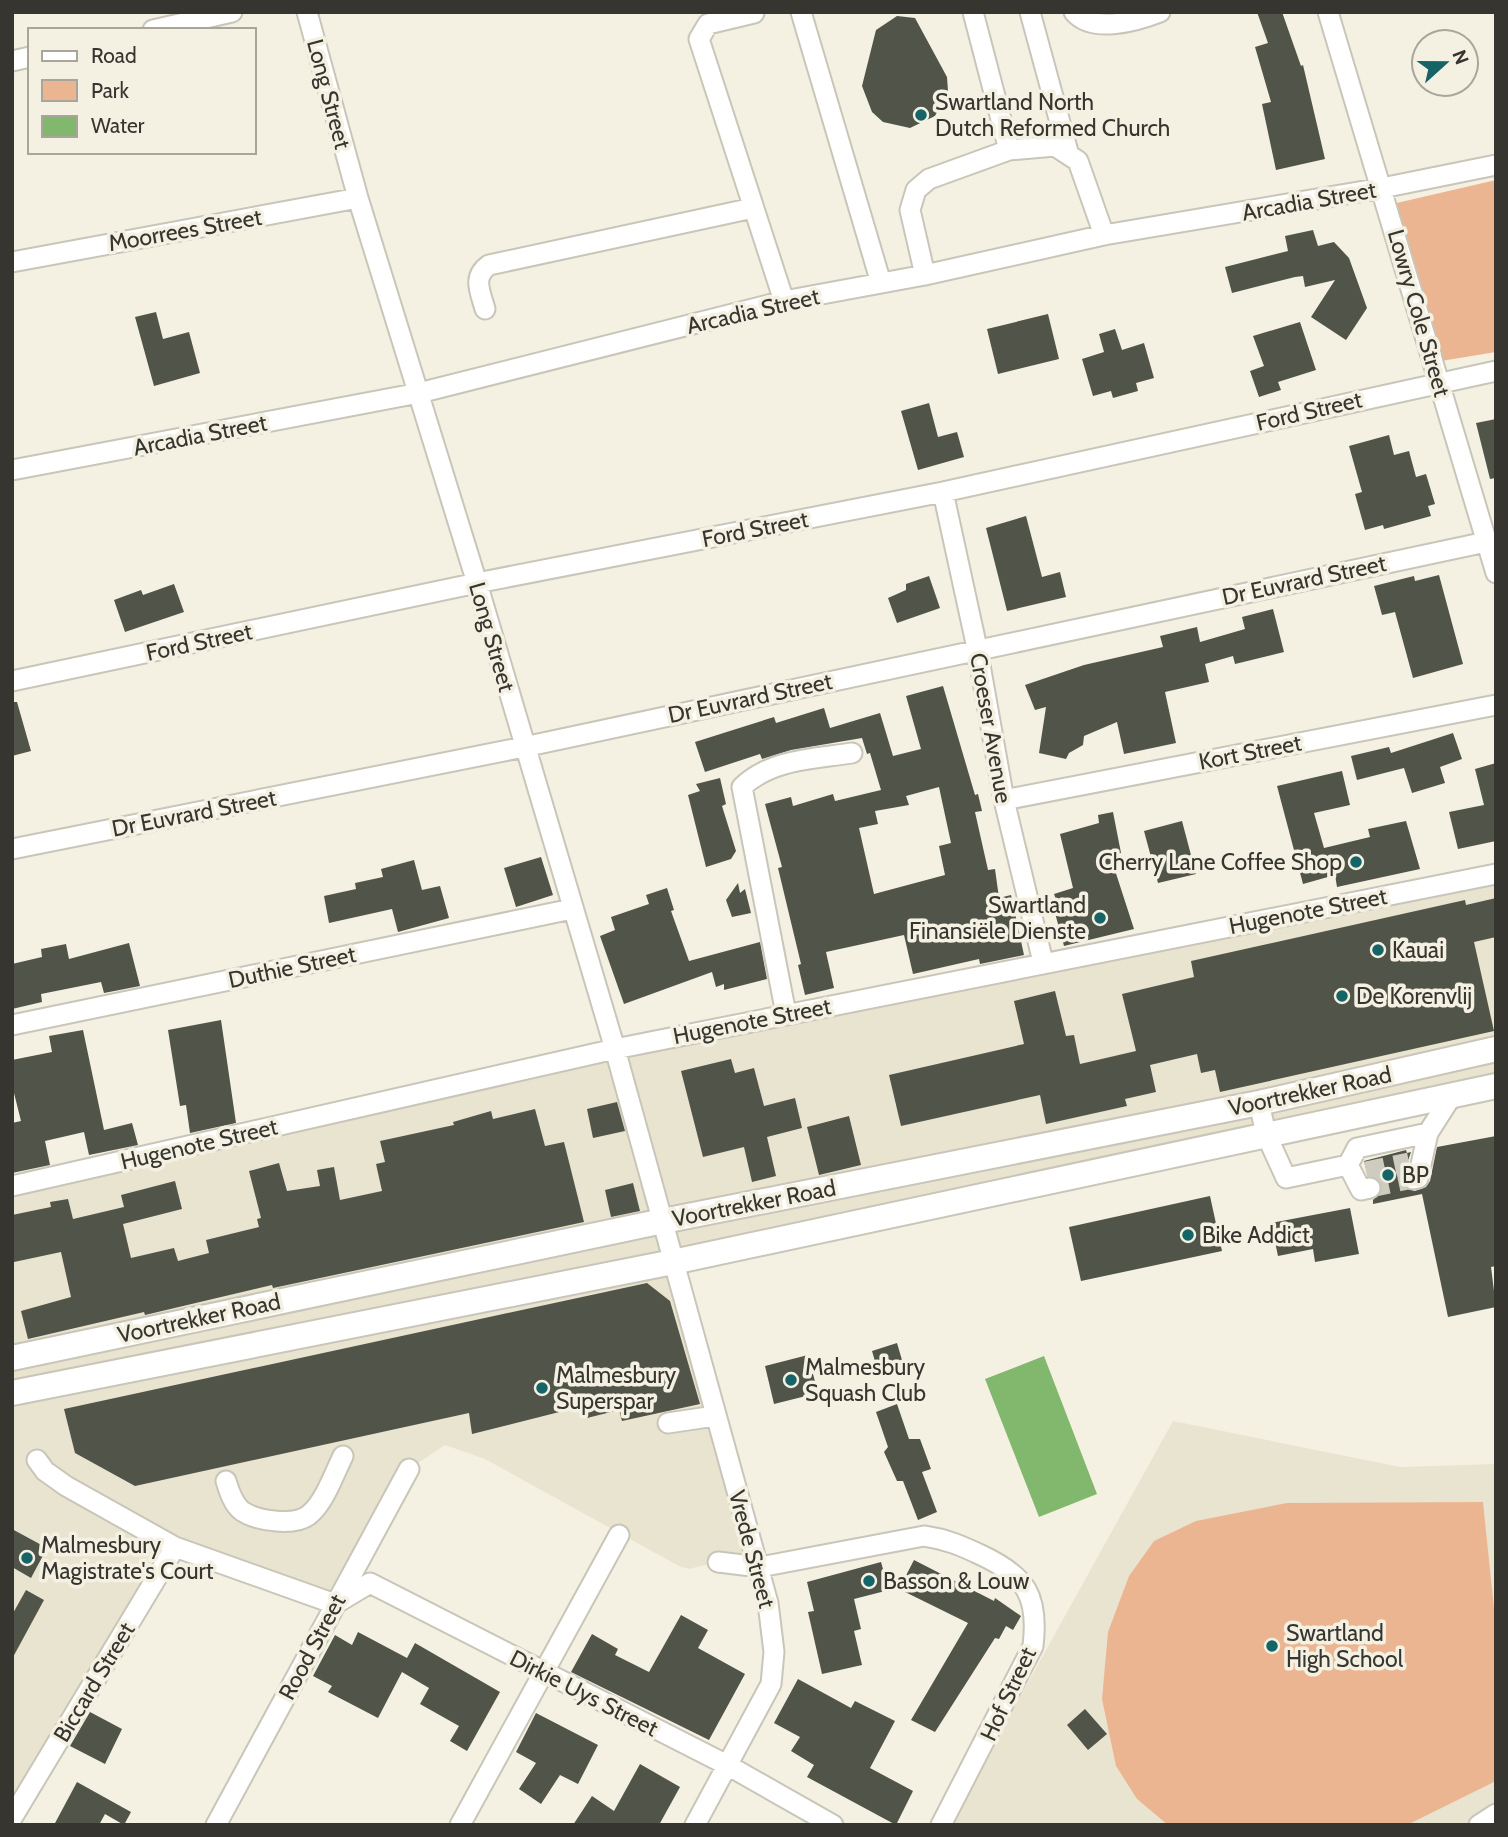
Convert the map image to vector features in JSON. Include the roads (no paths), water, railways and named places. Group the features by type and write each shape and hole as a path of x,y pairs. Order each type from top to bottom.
{"main road":[{"name":"Voortrekker Road","path":"12,1358 663,1221 1259,1103 1496,1049"},
{"name":"Voortrekker Road","path":"12,1393 673,1262 1496,1086"}],"street":[{"path":"162,28 232,12"},
{"name":"Long Street","path":"307,12 358,198 477,583 615,1049 673,1262"},
{"path":"801,12 881,283"},
{"path":"1030,12 1068,152"},
{"path":"1074,12 1079,18 1106,25 1160,12"},
{"name":"Lowry Cole Street","path":"1328,12 1496,573"},
{"path":"754,13 708,24 699,39 784,301"},
{"path":"976,13 1009,150"},
{"path":"925,275 910,211 916,190 929,179 1009,150 1055,146 1068,152 1078,161 1084,173 1104,235"},
{"name":"Arcadia Street","path":"12,470 419,393 784,301 925,275 1104,235 1382,188 1496,165"},
{"name":"Moorrees Street","path":"12,262 358,198"},
{"path":"485,309 477,281 480,272 489,265 753,208"},
{"name":"Ford Street","path":"12,681 477,583 943,492 1496,371"},
{"name":"Croeser Avenue","path":"943,492 977,648 1004,800 1044,962"},
{"name":"Dr Euvrard Street","path":"12,849 524,747 977,648 1486,542"},
{"name":"Kort Street","path":"1004,800 1496,705"},
{"path":"786,1014 742,786 759,772 783,764 852,752"},
{"name":"Hugenote Street","path":"12,1186 615,1049 1496,874"},
{"name":"Duthie Street","path":"12,1025 572,909"},
{"path":"1415,1167 1428,1133 1451,1097"},
{"path":"1259,1103 1266,1134 1286,1178 1359,1174 1357,1148 1428,1133"},
{"name":"Vrede Street","path":"673,1262 760,1567 774,1652 771,1685 695,1825"},
{"path":"668,1423 715,1416"},
{"path":"226,1481 234,1502 242,1511 282,1522 305,1518 313,1511 343,1456"},
{"path":"37,1460 45,1471 66,1486 175,1547 335,1604"},
{"name":"Rood Street","path":"216,1825 409,1469"},
{"path":"460,1825 618,1535"},
{"name":"Hof Street","path":"760,1567 924,1536 947,1539 998,1563 1019,1577 1029,1593 1036,1620 1033,1646 941,1825"},
{"name":"Biccard Street","path":"12,1818 175,1547"},
{"path":"718,1562 760,1567"},
{"name":"Dirkie Uys Street","path":"335,1604 370,1583 542,1674 729,1766 833,1825"},
{"path":"1479,1825 1496,1814"}],"water":[{"path":"1044,1356 1097,1494 1039,1517 985,1379"}],"tunnel":[{"path":"1366,1171 1409,1162"},
{"path":"1370,1188 1413,1179"}],"place":[{"name":"Swartland North Dutch Reformed Church","path":"921,115"},
{"name":"Cherry Lane Coffee Shop","path":"1356,862"},
{"name":"Swartland Finansiële Dienste","path":"1100,918"},
{"name":"Kauai","path":"1378,950"},
{"name":"De Korenvlij","path":"1342,996"},
{"name":"BP","path":"1388,1175"},
{"name":"Bike Addict","path":"1188,1235"},
{"name":"Malmesbury Squash Club","path":"791,1380"},
{"name":"Malmesbury Superspar","path":"542,1388"},
{"name":"Malmesbury Magistrate's Court","path":"27,1558"},
{"name":"Basson & Louw","path":"869,1581"},
{"name":"Swartland High School","path":"1272,1646"}]}
